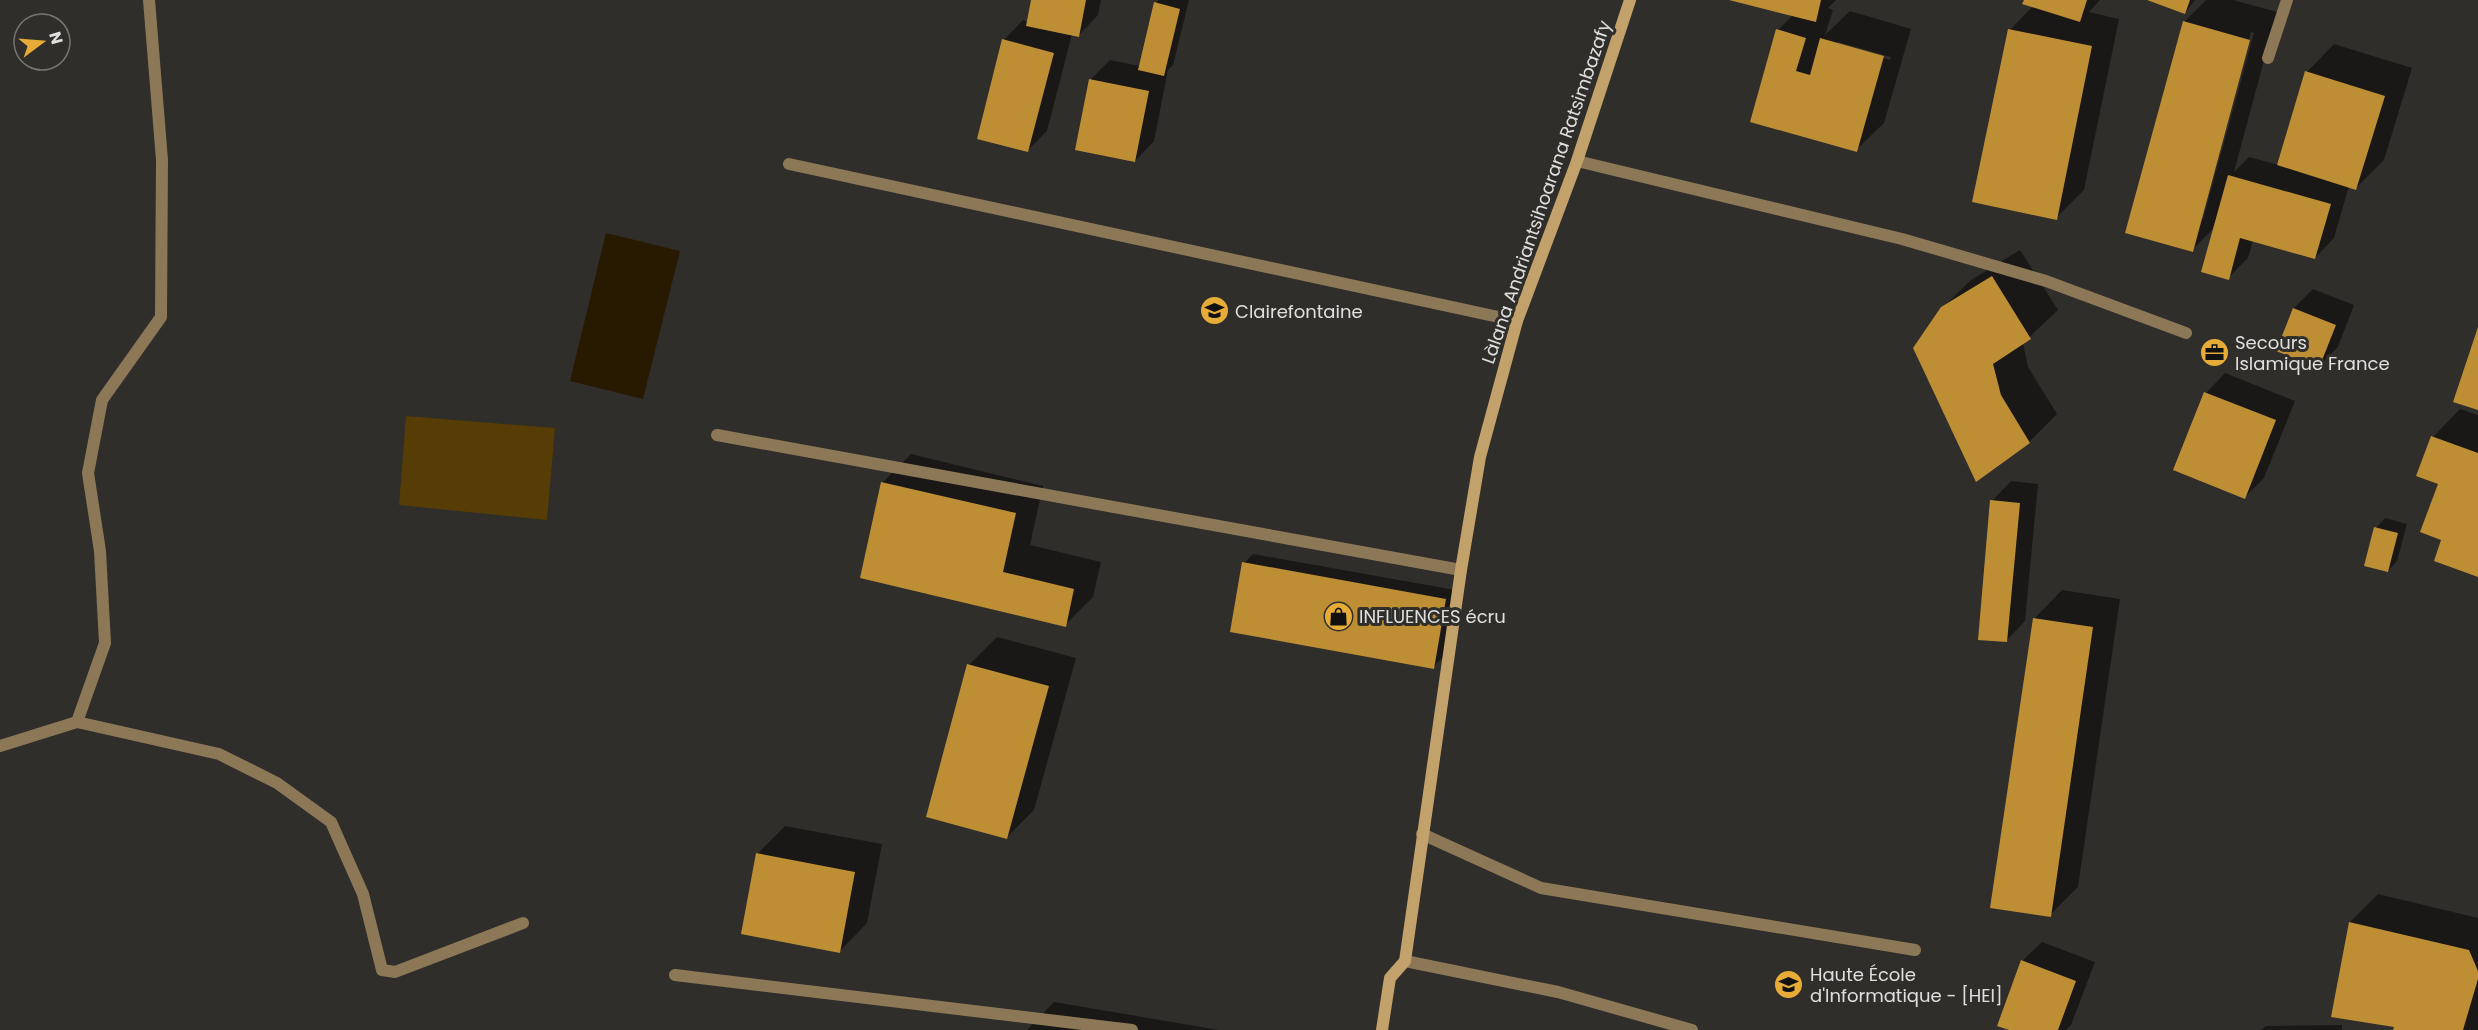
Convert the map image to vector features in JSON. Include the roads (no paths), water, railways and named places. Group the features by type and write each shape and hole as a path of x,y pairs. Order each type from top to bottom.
{"main road":[{"name":"Làlana Andriantsihoarana Ratsimbazafy","path":"1382,1030 1390,978 1405,961 1461,570 1480,457 1517,321 1577,161 1630,0"}],"street":[{"path":"77,722 105,643 100,551 88,473 102,400 161,317 162,159 148,0"},
{"path":"2268,58 2287,0"},
{"path":"1577,161 1902,239 2046,281 2186,333"},
{"path":"789,164 1517,321"},
{"path":"717,435 1461,570"},
{"path":"0,746 77,722 219,754 276,783 331,822 363,894 382,970 395,972 523,923"},
{"path":"1422,834 1541,888 1915,950"},
{"path":"1405,961 1558,992 1692,1030"},
{"path":"675,975 1132,1030"}],"place":[{"name":"Clairefontaine","path":"1214,311"},
{"name":"Secours Islamique France","path":"2214,352"},
{"name":"INFLUENCES écru","path":"1338,616"},
{"name":"Haute École d'Informatique - [HEI]","path":"1789,984"}]}
